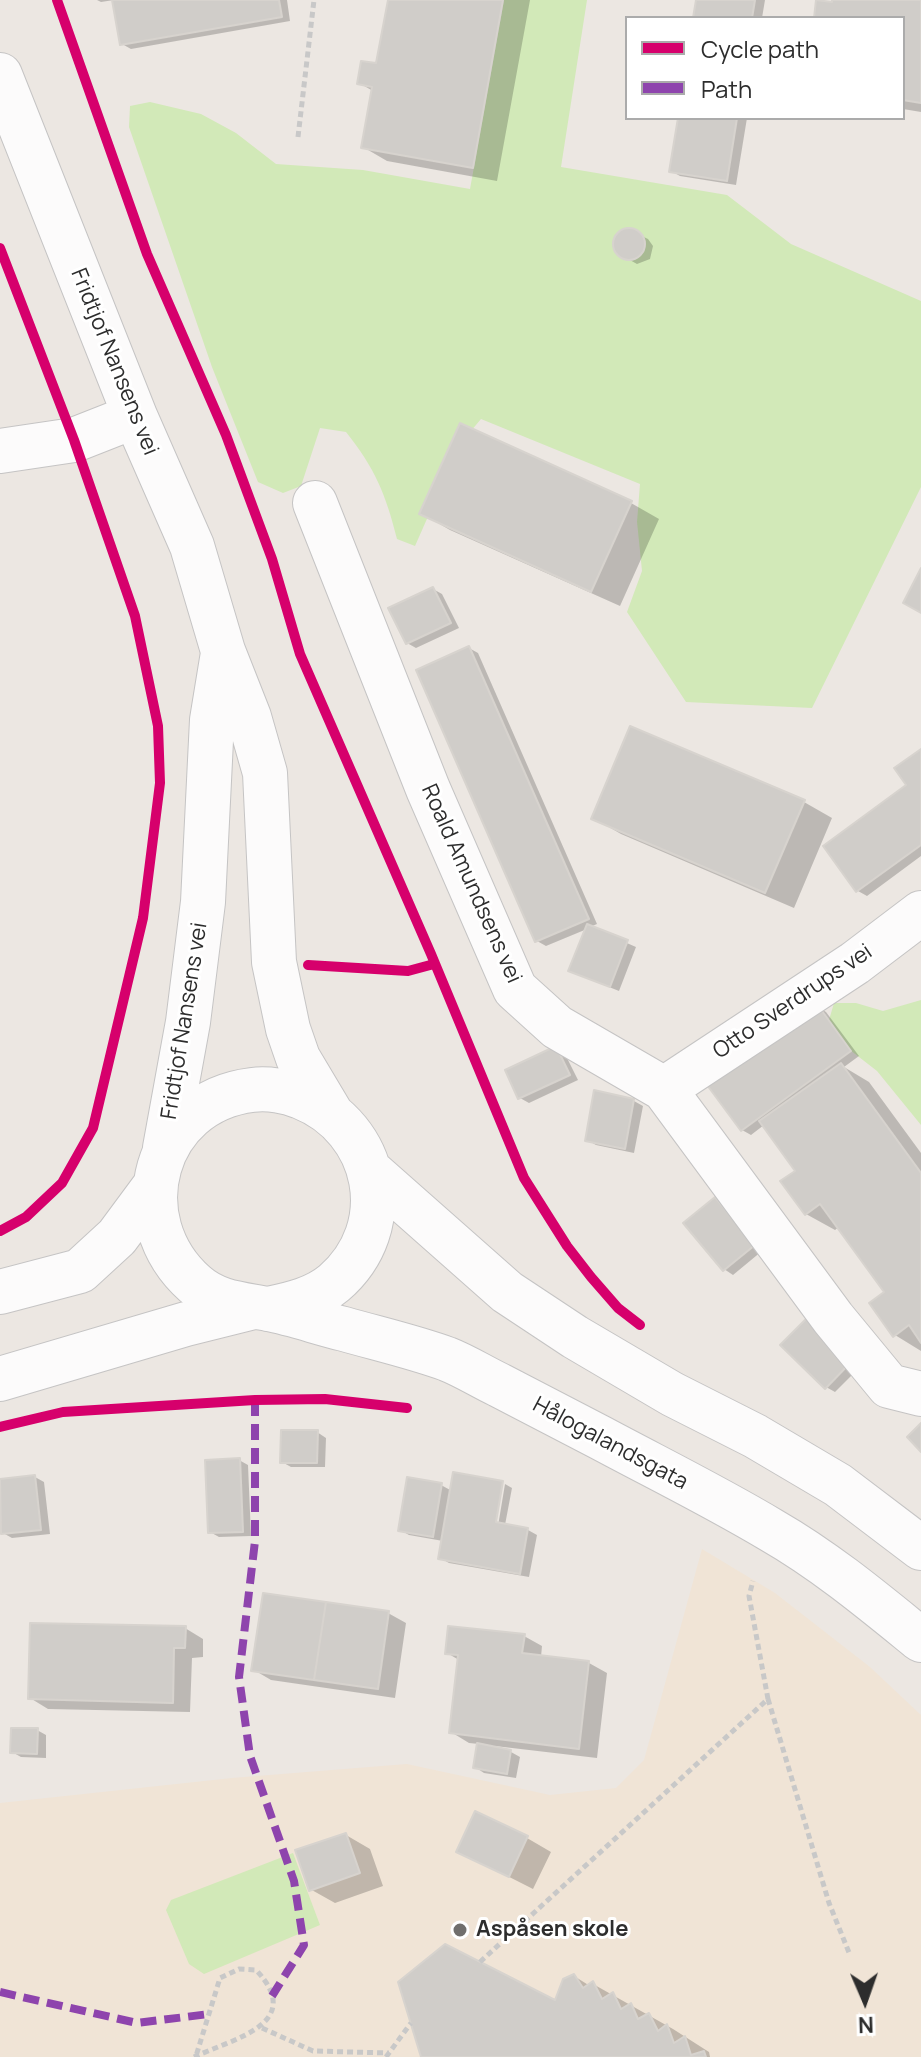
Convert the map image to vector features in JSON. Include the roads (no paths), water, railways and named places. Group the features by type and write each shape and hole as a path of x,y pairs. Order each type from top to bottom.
{"street":[{"name":"Fridtjof Nansens vei","path":"0,75 135,416 192,546 223,651 249,717 265,773 274,962 288,1029 298,1058 333,1115"},
{"path":"0,451 74,440 135,416"},
{"name":"Roald Amundsens vei","path":"315,503 428,789 515,989 557,1027 664,1089 833,1318 889,1386 921,1394"},
{"name":"Fridtjof Nansens vei","path":"159,1169 188,1022 203,902 212,720 223,651"},
{"name":"Otto Sverdrups vei","path":"664,1089 855,963 921,913"},
{"name":"Hålogalandsgata","path":"0,1292 80,1271 117,1237 186,1121 217,1099 254,1089 289,1092 321,1105 333,1115 348,1128 365,1157 374,1192 370,1227 356,1259 333,1285 302,1302 186,1324 0,1379"},
{"name":"Hålogalandsgata","path":"159,1169 157,1225 172,1259 197,1286 231,1304 261,1308 402,1345 463,1367 772,1530 849,1581 921,1640"},
{"name":"Hålogalandsgata","path":"369,1170 507,1292 646,1379 755,1436 838,1485 921,1548"}],"place":[{"name":"Aspåsen skole","path":"460,1930"}]}
